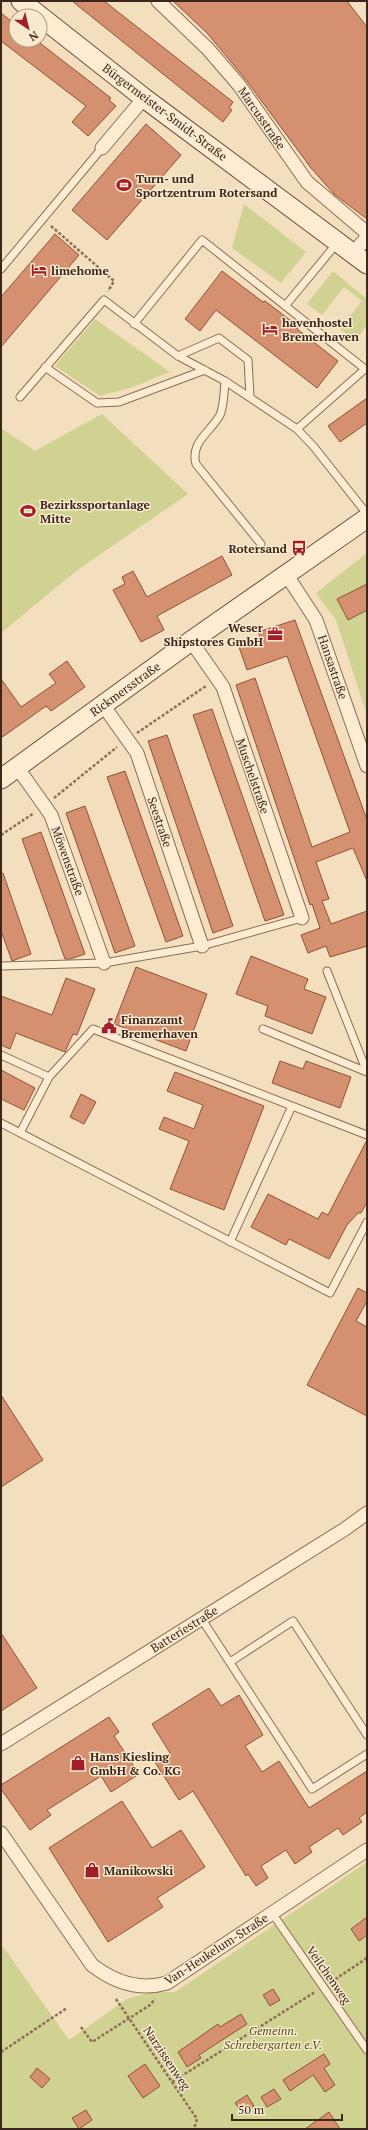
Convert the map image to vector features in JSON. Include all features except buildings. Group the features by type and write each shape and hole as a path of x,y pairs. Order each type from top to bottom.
{"main road":[{"name":"Bürgermeister-Smidt-Straße","path":"21,1 30,8"},
{"name":"Bürgermeister-Smidt-Straße","path":"48,22 144,98 360,259"},
{"name":"Rickmersstraße","path":"1,779 191,641 367,518"}],"street":[{"name":"Marcusstraße","path":"158,1 208,49 239,85 307,182 367,233"},
{"path":"102,148 144,98"},
{"path":"360,259 367,237"},
{"name":"Hansastraße","path":"286,574 316,620 367,766"},
{"name":"Muschelstraße","path":"191,641 223,687 302,918"},
{"name":"Seestraße","path":"103,706 137,753 202,946"},
{"name":"Möwenstraße","path":"17,767 51,815 104,963"},
{"name":"Batteriestraße","path":"1,1744 345,1529 367,1513"},
{"name":"Van-Heukelum-Straße","path":"1,1833 92,1965 107,1976 123,1983 144,1987 156,1986 172,1979 367,1850"}],"lane":[{"path":"1,269 102,148"},
{"path":"134,324 202,240 365,369 297,429"},
{"path":"285,306 338,242"},
{"path":"20,397 104,300 178,356 250,396 297,429 319,453 367,514"},
{"path":"178,356 219,338 248,360 250,396"},
{"path":"45,367 97,403 119,402 205,370"},
{"path":"225,381 220,414 196,446 194,454 196,464 261,544"},
{"path":"1,966 104,963 202,946 302,918"},
{"path":"327,971 367,1072"},
{"path":"20,1134 49,1077 93,1029 367,1135"},
{"path":"263,1029 367,1072"},
{"path":"1,1055 49,1077"},
{"path":"230,1242 292,1106"},
{"path":"1,1123 330,1293 367,1222"},
{"path":"201,1618 312,1789 367,1754"},
{"path":"230,1662 293,1621 367,1735"},
{"name":"Veilchenweg","path":"272,1913 367,2050"}],"path":[{"path":"43,219 114,281 104,300"},
{"path":"1,835 44,806 128,739 217,678"},
{"path":"172,2082 367,1958"},
{"path":"81,2027 92,2042 150,2004 172,1979"},
{"name":"Narzissenweg","path":"116,1999 197,2119 194,2129"},
{"path":"1,2052 67,2008"}],"green space":[{"path":"244,204 306,252 281,283 232,248"},
{"path":"333,271 367,299 367,325 355,341 340,329 362,301 344,287 322,315 307,304"},
{"path":"95,319 170,372 133,387 100,396 55,366"},
{"path":"102,414 188,494 76,571 1,633 1,428 35,451"},
{"path":"367,553 367,715 336,620 316,593"},
{"name":"Gemeinn. Schrebergarten e.V.","path":"367,1862 367,2129 1,2129 1,1944 69,2040 127,1999 152,1992 175,1992"}],"place":[{"name":"Turn- und Sportzentrum Rotersand","path":"124,185"},
{"name":"limehome","path":"39,270"},
{"name":"havenhostel Bremerhaven","path":"270,329"},
{"name":"Bezirkssportanlage Mitte","path":"28,511"},
{"name":"Rotersand","path":"299,548"},
{"name":"Weser Shipstores GmbH","path":"275,634"},
{"name":"Finanzamt Bremerhaven","path":"109,1026"},
{"name":"Hans Kiesling GmbH & Co. KG","path":"78,1763"},
{"name":"Manikowski","path":"92,1870"}]}
